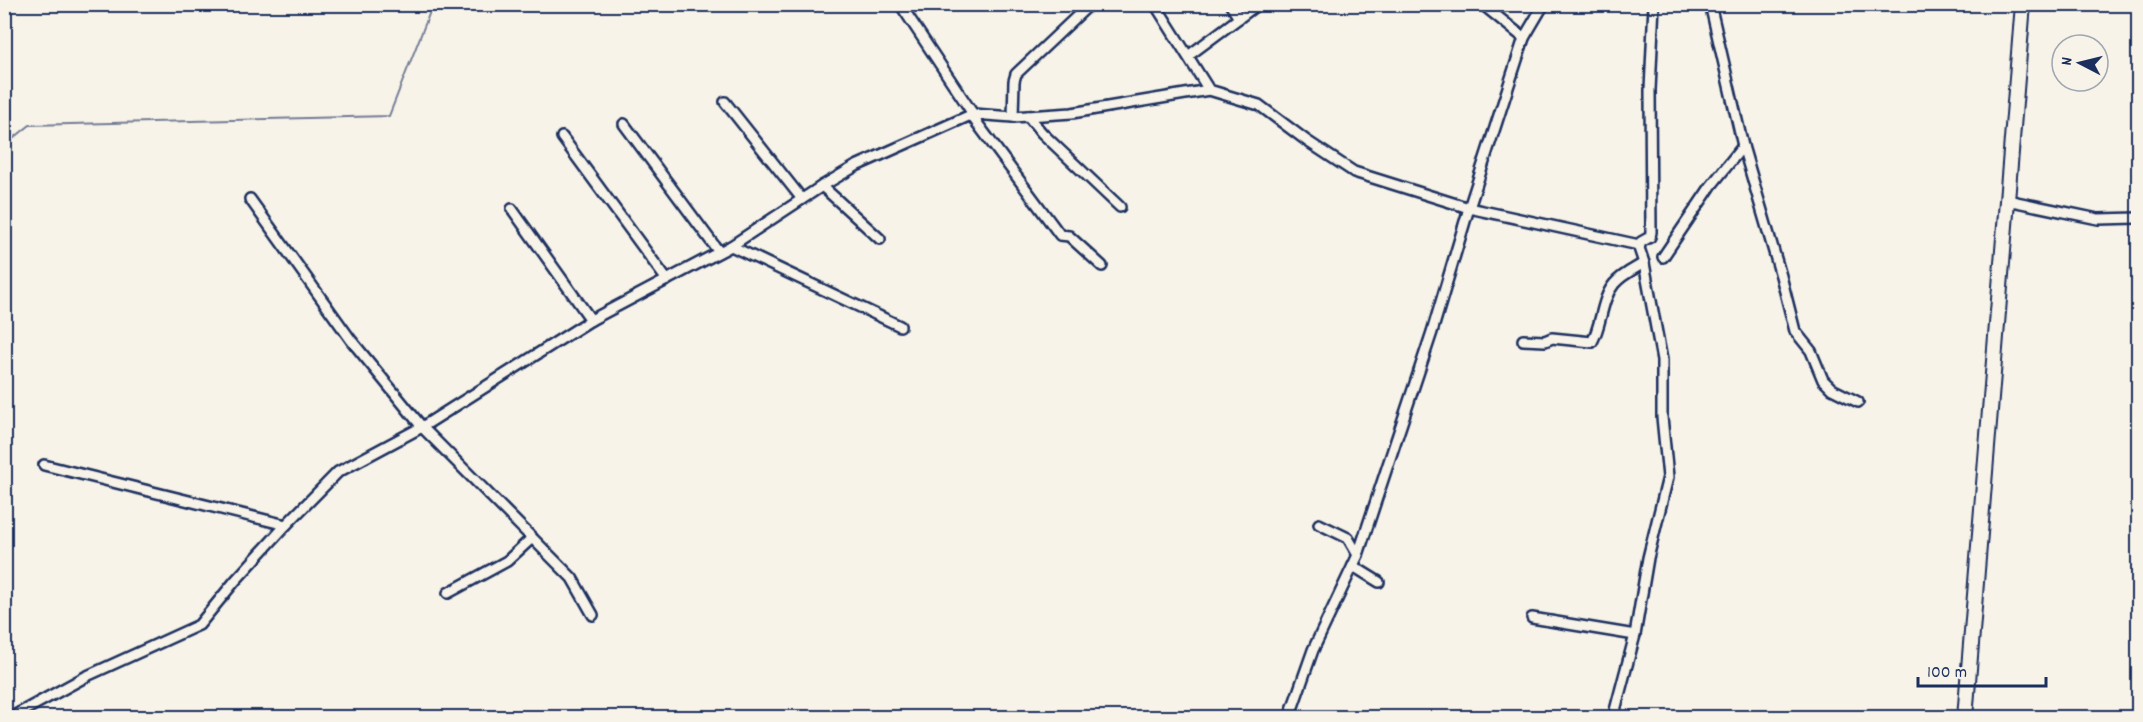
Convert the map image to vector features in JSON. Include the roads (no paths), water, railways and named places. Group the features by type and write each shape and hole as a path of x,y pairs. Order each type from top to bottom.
{"main road":[{"path":"1965,717 2023,4"}],"street":[{"path":"900,4 972,115 1060,235 1069,236 1102,266"},
{"path":"1013,117 1016,74 1089,4"},
{"path":"1155,4 1209,90"},
{"path":"1230,4 1239,18"},
{"path":"1188,56 1257,4"},
{"path":"1482,4 1524,38"},
{"path":"1289,717 1313,650 1358,555 1432,332 1524,38 1545,4"},
{"path":"10,717 87,676 199,625 235,581 338,472 422,427 591,320 731,246 856,166 972,115 1013,117 1072,112 1209,90 1259,105 1354,172 1469,208 1639,245 1650,237 1651,232 1650,90 1654,4"},
{"path":"1710,4 1743,146 1795,331 1811,351 1823,380 1832,389 1858,402"},
{"path":"725,102 802,199"},
{"path":"1028,116 1042,133 1120,207"},
{"path":"624,124 719,252"},
{"path":"562,137 667,280"},
{"path":"1663,257 1704,195 1743,146"},
{"path":"822,186 880,239"},
{"path":"250,199 351,340 422,427 572,578 593,615"},
{"path":"2007,200 2098,219 2139,218"},
{"path":"512,209 591,320"},
{"path":"1614,717 1635,635 1648,558 1668,477 1662,417 1662,360 1639,245"},
{"path":"731,246 900,326"},
{"path":"1523,340 1545,341 1552,338 1592,342 1613,285 1644,263"},
{"path":"44,465 286,525"},
{"path":"1319,524 1348,537 1358,555"},
{"path":"448,593 507,561 532,538"},
{"path":"1353,566 1379,582"},
{"path":"1532,618 1635,635"}],"waterway":[{"path":"4,146 30,125 389,116 433,4"}]}
